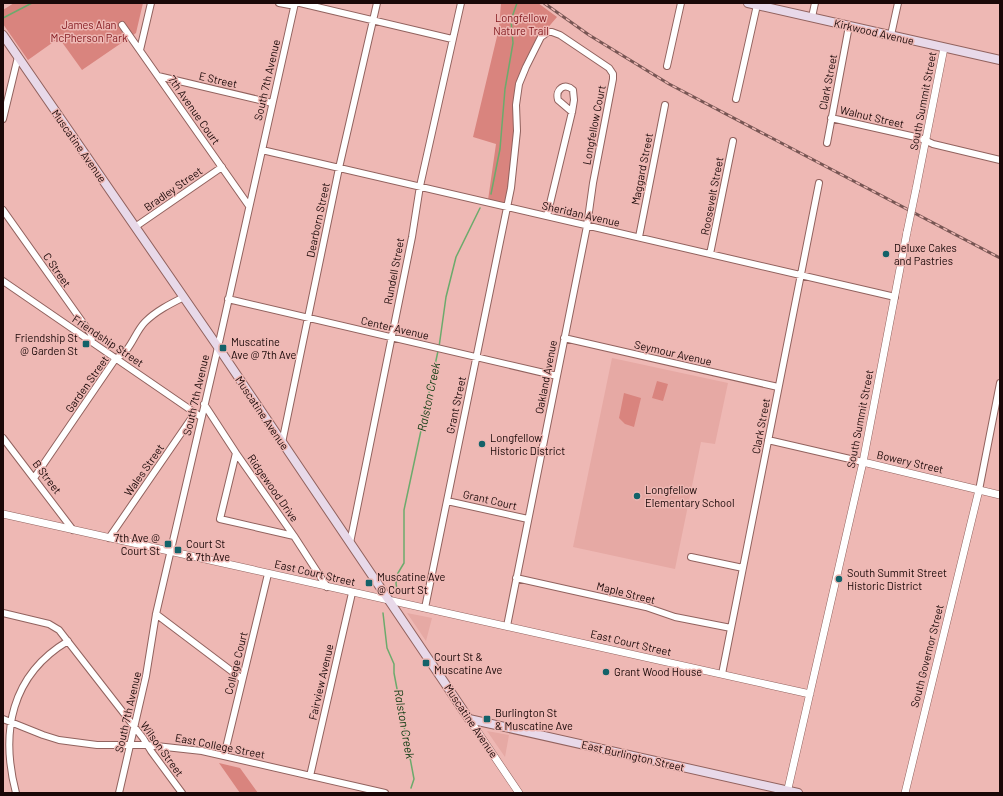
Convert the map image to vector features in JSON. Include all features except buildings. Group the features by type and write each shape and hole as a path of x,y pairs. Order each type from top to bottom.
{"main road":[{"name":"Kirkwood Avenue","path":"748,3 1000,60"},
{"name":"Muscatine Avenue","path":"3,35 218,346 282,443 469,718"},
{"name":"East Burlington Street","path":"469,718 787,792 798,793"}],"street":[{"path":"140,50 151,3"},
{"path":"279,3 290,5 296,3 452,39"},
{"name":"South 7th Avenue","path":"119,793 149,664 156,614 198,415 204,404 218,346 272,103 296,3"},
{"name":"Dearborn Street","path":"282,443 339,168 377,3"},
{"name":"Rundell Street","path":"350,543 412,237 420,186 461,3"},
{"path":"667,66 681,3"},
{"path":"812,17 815,3"},
{"path":"891,35 898,3"},
{"path":"736,99 758,5"},
{"name":"7th Avenue Court","path":"122,25 249,206"},
{"name":"Clark Street","path":"827,142 849,26"},
{"name":"Longfellow Court","path":"507,207 511,188 517,132 516,105 519,84 541,38 548,32 557,33 608,68 613,74 593,182 587,226"},
{"name":"South Summit Street","path":"787,792 863,462 944,48"},
{"path":"3,119 18,57"},
{"name":"E Street","path":"158,76 272,103"},
{"name":"Maggard Street","path":"639,237 666,104"},
{"path":"546,216 572,112"},
{"name":"Walnut Street","path":"831,118 920,138 933,144 1000,160"},
{"name":"Roosevelt Street","path":"710,254 733,141"},
{"name":"Sheridan Avenue","path":"262,150 895,297"},
{"name":"Bradley Street","path":"135,227 222,167"},
{"name":"Clark Street","path":"722,674 819,182"},
{"name":"Grant Street","path":"425,608 507,207"},
{"name":"C Street","path":"3,210 91,334 92,342"},
{"name":"Oakland Avenue","path":"507,626 587,226"},
{"name":"Friendship Street","path":"3,281 198,415"},
{"name":"Garden Street","path":"34,478 116,358 122,355 144,323 158,311 184,297"},
{"name":"Center Avenue","path":"228,299 557,376"},
{"name":"Seymour Avenue","path":"564,338 778,387"},
{"name":"South Governor Street","path":"905,793 979,490 1000,383"},
{"name":"Ridgewood Drive","path":"204,404 327,587"},
{"name":"Wales Street","path":"109,538 198,415"},
{"name":"B Street","path":"3,438 73,530"},
{"name":"Bowery Street","path":"768,440 1000,495"},
{"name":"Ridgewood Drive","path":"236,453 220,519 294,536"},
{"name":"Grant Court","path":"447,501 528,519"},
{"name":"East Court Street","path":"3,514 810,694"},
{"path":"691,557 743,568"},
{"name":"College Court","path":"224,756 268,574"},
{"name":"Maple Street","path":"516,578 646,607 675,617 731,628"},
{"name":"Fairview Avenue","path":"310,776 352,593"},
{"name":"Wilson Street","path":"3,613 49,624 59,630 182,793"},
{"path":"156,614 242,679"},
{"path":"16,793 10,775 7,754 6,720 19,691 33,670 50,653 68,641"},
{"name":"Muscatine Avenue","path":"469,718 519,793"},
{"name":"East College Street","path":"6,720 43,735 72,742 97,745 147,745 189,748 385,793"}],"shaded area":[{"name":"Longfellow Elementary School","path":"612,358 728,383 715,444 701,442 675,569 573,547"},
{"path":"407,613 432,618 426,641"},
{"path":"487,731 509,735 505,757"}],"green space":[{"name":"James Alan McPherson Park","path":"14,3 143,3 136,33 82,70 59,38 28,60 3,24 3,10"},
{"name":"Longfellow Nature Trail","path":"501,3 538,3 557,17 539,38 522,71 505,203 488,200 496,144 473,137 499,28"},
{"path":"657,381 668,384 663,401 652,398"},
{"path":"624,393 641,398 634,427 625,424 619,418"},
{"path":"219,763 240,768 258,793 240,793"}],"waterway":[{"name":"Ralston Creek","path":"3,18 32,3"},
{"name":"Ralston Creek","path":"491,194 500,149 505,89 513,43 511,20 517,3"},
{"name":"Ralston Creek","path":"439,347 446,297 456,257 480,208"},
{"name":"Ralston Creek","path":"397,590 396,583 398,573 404,563 404,510 438,351"},
{"name":"Ralston Creek","path":"383,613 387,648 394,664 394,673 414,779 411,788"}],"railway":[{"path":"544,3 589,35 669,84 1000,258"}],"place":[{"name":"Deluxe Cakes and Pastries","path":"886,254"},
{"name":"Friendship St @ Garden St","path":"86,344"},
{"name":"Muscatine Ave @ 7th Ave","path":"223,348"},
{"name":"Longfellow Historic District","path":"482,444"},
{"name":"Longfellow Elementary School","path":"637,496"},
{"name":"7th Ave @ Court St","path":"168,544"},
{"name":"Court St & 7th Ave","path":"178,550"},
{"name":"South Summit Street Historic District","path":"839,579"},
{"name":"Muscatine Ave @ Court St","path":"369,583"},
{"name":"Court St & Muscatine Ave","path":"426,663"},
{"name":"Grant Wood House","path":"606,672"},
{"name":"Burlington St & Muscatine Ave","path":"487,719"}]}
